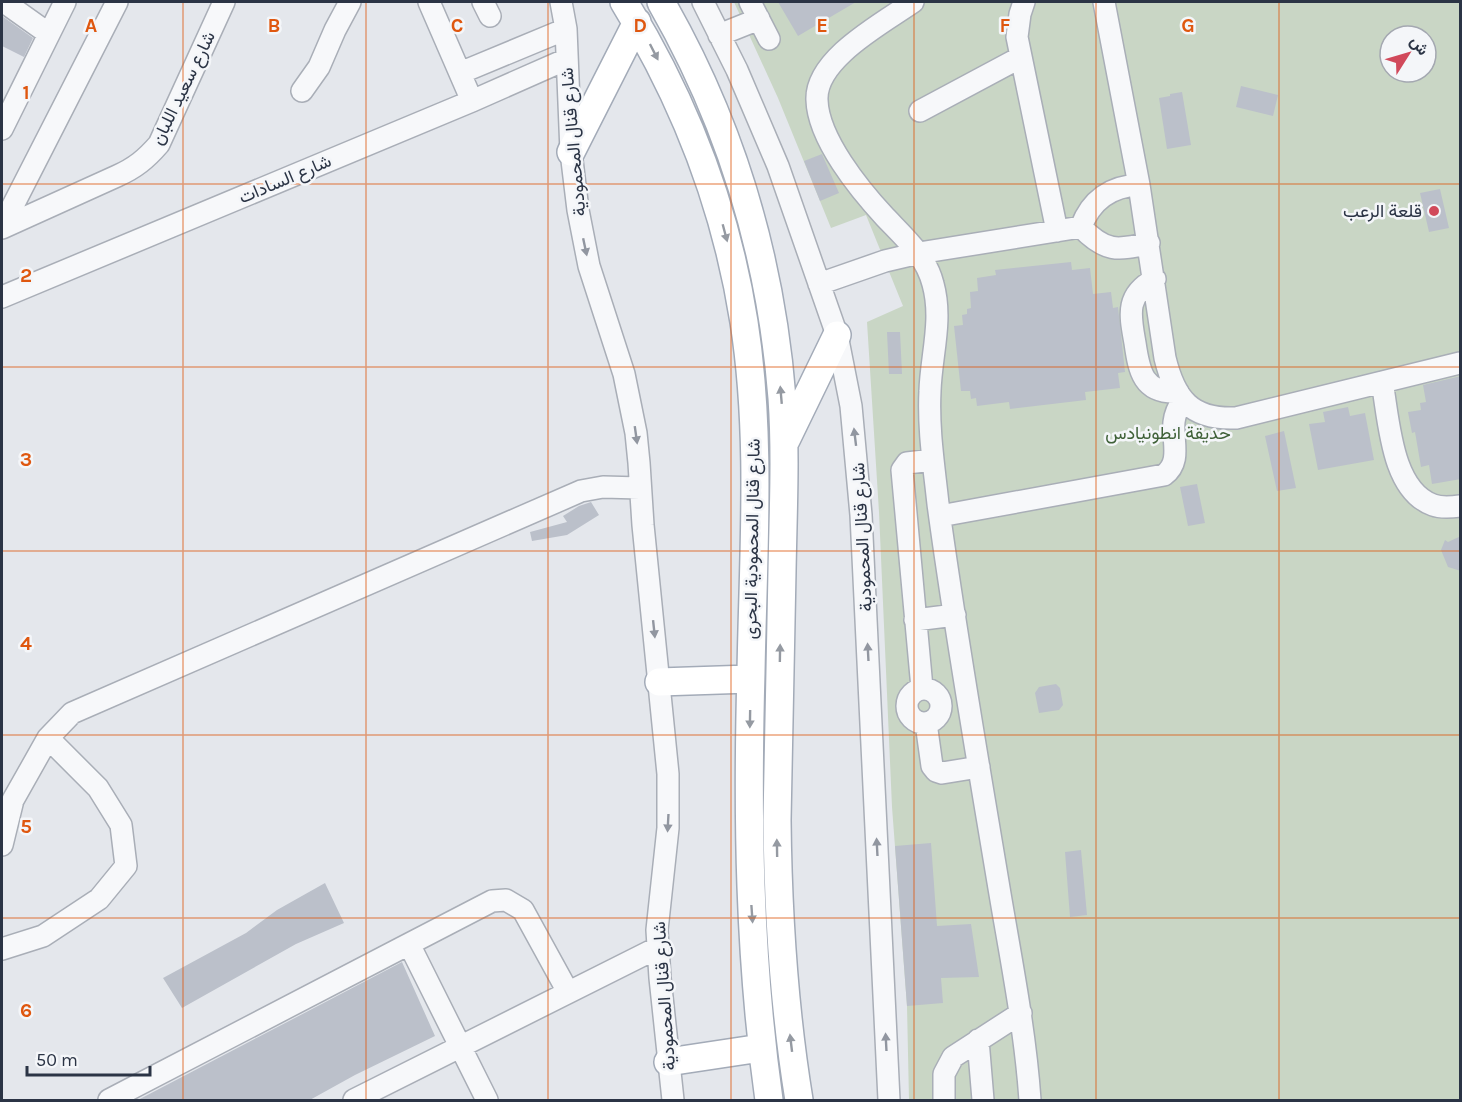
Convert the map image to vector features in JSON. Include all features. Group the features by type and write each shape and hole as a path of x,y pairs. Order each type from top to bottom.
{"main road":[{"name":"شارع قنال المحمودية البحرى","path":"661,2 694,64 728,143 754,226 771,310 782,399 784,444 778,875 785,985 799,1101"},
{"name":"شارع قنال المحمودية البحرى","path":"631,12 669,81 701,157 727,238 744,324 751,388 754,484 750,679 750,898 761,1048 769,1101"},
{"path":"571,152 631,12"},
{"path":"784,444 837,335"},
{"path":"659,682 750,679"},
{"path":"668,1062 761,1048"}],"street":[{"path":"4,2 49,34"},
{"path":"2,129 65,2"},
{"path":"2,227 117,2"},
{"name":"شارع سعيد اللبان","path":"2,227 134,169 147,158 159,144 225,2"},
{"path":"302,91 319,67 350,2"},
{"name":"شارع قنال المحمودية","path":"561,2 566,29 571,152 578,210 589,266 631,403 637,443 666,747 669,801 666,855 659,898 657,948 673,1101"},
{"name":"شارع قنال المحمودية","path":"703,2 778,166 837,335 851,406 859,478 888,1101"},
{"path":"913,2 849,47 830,64 818,87 817,101 823,127 844,165 872,202 919,253 929,270 937,306 929,412 933,460 968,701 1021,1013 1030,1101"},
{"path":"1024,2 1017,26 1017,37 1057,231"},
{"path":"1104,2 1149,243 1165,358 1180,396 1189,406 1205,416 1236,418 1461,363"},
{"path":"435,4 471,101"},
{"path":"719,35 754,10 769,39"},
{"path":"460,73 566,29"},
{"path":"920,111 1021,57"},
{"name":"شارع السادات","path":"2,297 567,59"},
{"path":"1081,227 1089,210 1103,196 1120,188 1139,185"},
{"path":"819,284 885,261 919,253 1081,227"},
{"path":"1081,227 1096,241 1109,248 1123,249 1149,243"},
{"path":"1155,279 1140,289 1131,305 1130,314 1138,362 1142,375 1151,386 1180,396"},
{"path":"1382,382 1398,465 1408,485 1427,502 1436,506 1461,507"},
{"path":"905,509 939,511 1164,475 1173,466 1175,460 1174,424 1180,396"},
{"path":"922,688 903,467 907,462 933,460"},
{"path":"2,845 13,800 48,738 72,713 582,491 603,487 640,488"},
{"path":"915,620 955,615"},
{"path":"927,688 937,694 942,705 938,717 926,723 915,720 908,711 908,699 911,694 927,688"},
{"path":"942,705 968,701"},
{"path":"926,723 932,766 936,771 942,773 979,767"},
{"path":"2,949 44,936 99,899 126,866 121,825 98,788 48,738"},
{"path":"109,1101 492,901 507,900 523,910 568,992"},
{"path":"409,944 487,1101"},
{"path":"354,1101 657,948"},
{"path":"944,1101 944,1074 947,1064 953,1057 1021,1013"},
{"path":"978,1040 983,1101"}],"green space":[{"name":"حديقة انطونيادس","path":"734,2 1460,2 1460,1100 909,1100 907,1006 892,807 879,512 867,322 903,306 866,215 831,228 778,98"}],"building":[{"path":"778,2 856,2 798,36"},
{"path":"2,16 33,38 24,57 2,46"},
{"path":"1241,86 1278,95 1273,116 1236,107"},
{"path":"1182,92 1191,145 1167,149 1159,98"},
{"path":"822,154 839,193 820,201 804,161"},
{"name":"قلعة الرعب","path":"1440,189 1449,228 1429,232 1420,193"},
{"path":"1071,262 1072,270 1090,268 1093,294 1111,292 1113,308 1118,307 1125,372 1118,373 1120,388 1085,392 1086,400 1010,409 1009,402 977,406 976,398 971,399 970,391 961,391 954,326 963,325 962,315 967,314 967,309 971,308 970,292 978,291 977,278 996,275 995,270"},
{"path":"887,332 900,332 902,374 889,374"},
{"path":"1461,376 1461,479 1432,484 1429,465 1421,467 1415,432 1412,433 1408,412 1421,410 1420,403 1426,402 1423,385"},
{"path":"1348,407 1350,416 1365,413 1374,460 1318,470 1309,424 1325,422 1323,412"},
{"path":"1284,431 1296,488 1277,491 1265,436"},
{"path":"1197,484 1205,523 1188,526 1180,487"},
{"path":"591,502 599,515 567,535 532,541 530,532 567,522 563,516"},
{"path":"1461,536 1461,571 1448,567 1441,550 1445,540 1448,542"},
{"path":"1056,684 1060,688 1063,705 1059,710 1039,713 1035,693 1039,687"},
{"path":"931,843 937,926 971,924 979,977 941,978 943,1003 907,1006 895,846"},
{"path":"1081,850 1087,915 1070,917 1065,852"},
{"path":"325,883 344,923 296,944 182,1008 163,978 246,933 277,910"},
{"path":"402,962 435,1036 308,1101 136,1101"}],"place":[{"name":"قلعة الرعب","path":"1434,211"}]}
